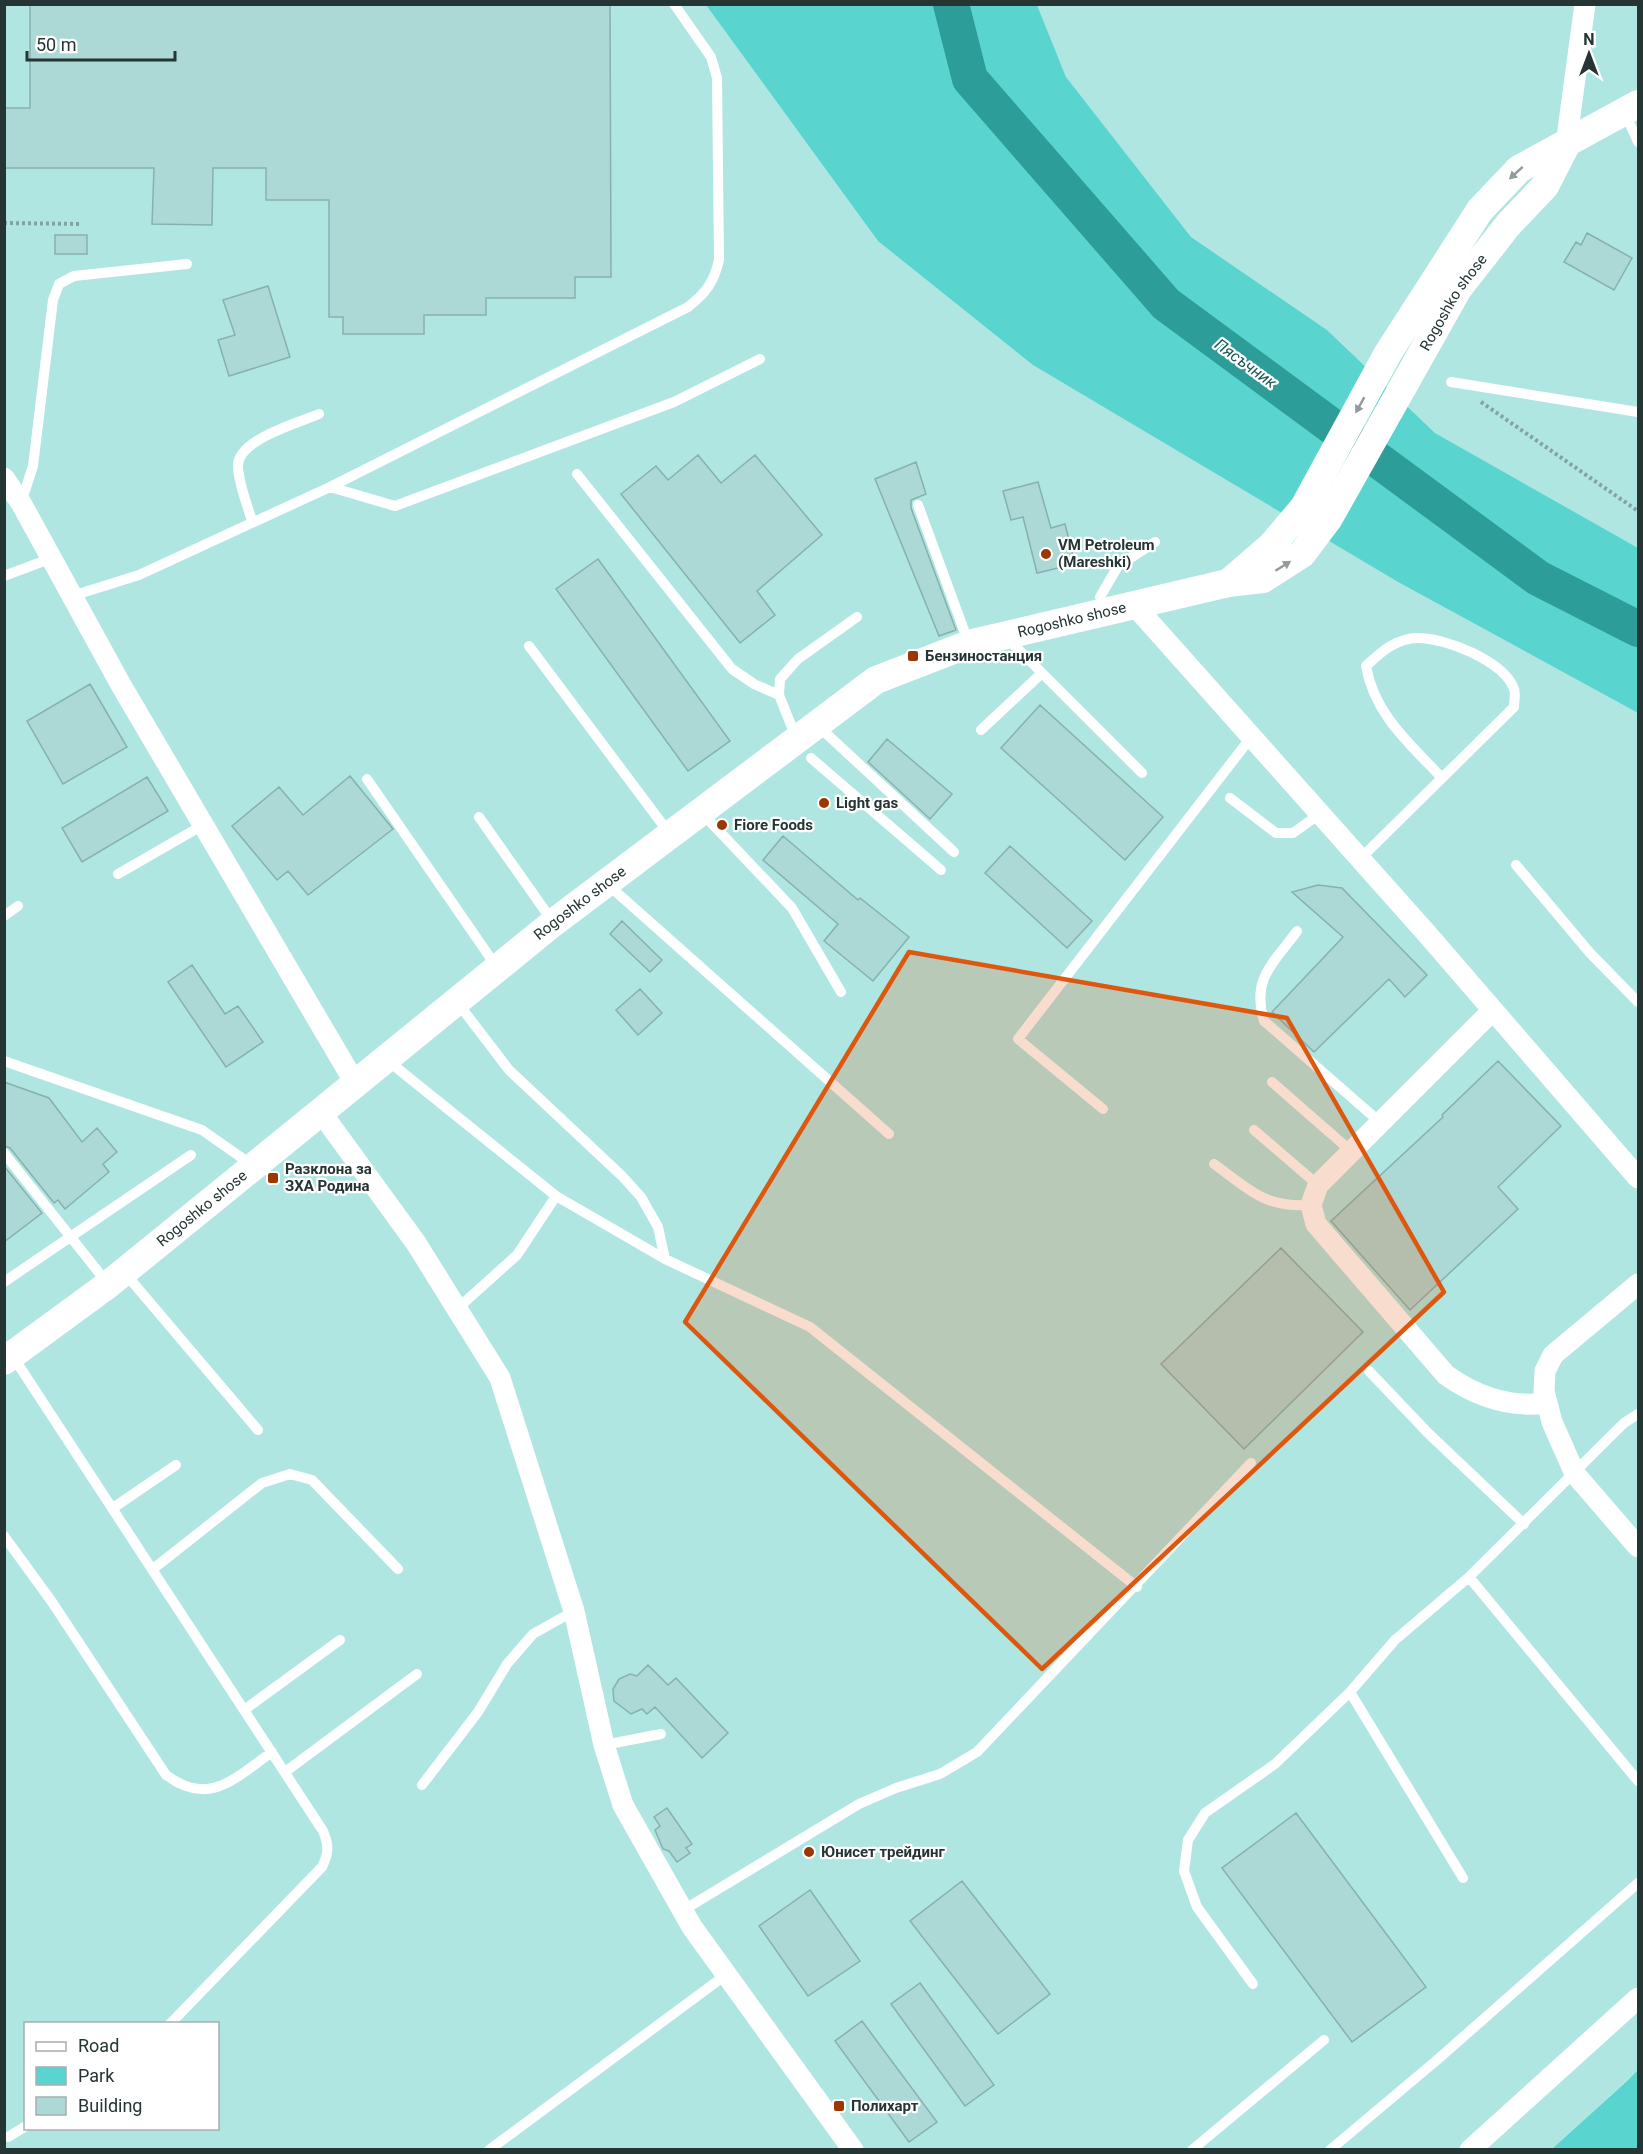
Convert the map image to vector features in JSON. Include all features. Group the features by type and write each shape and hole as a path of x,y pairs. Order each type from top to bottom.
{"main road":[{"name":"Rogoshko shose","path":"8,1358 116,1278 553,923 701,812 808,741 876,680 969,644 1228,583 1263,579 1302,554 1317,512 1388,353 1480,210 1519,169 1631,107"},
{"name":"Rogoshko shose","path":"1317,512 1414,369 1458,289 1508,225 1545,186 1566,145"}],"street":[{"path":"1566,145 1585,4"},
{"path":"4,477 21,503 203,825 355,1083"},
{"path":"1135,606 1361,858 1638,1178"},
{"path":"1492,1011 1352,1152 1314,1195 1316,1224 1446,1375 1464,1388 1511,1404 1547,1403"},
{"path":"320,1111 416,1243 500,1378 574,1611 604,1745 623,1805 682,1911 853,2150"},
{"path":"1638,1284 1552,1355 1545,1371 1547,1403 1552,1422 1575,1474 1638,1547"},
{"path":"1470,2150 1638,1998"}],"lane":[{"path":"72,596 139,575 330,487 688,307 704,294 714,279 719,260 717,78 711,57 674,4"},
{"path":"1631,107 1638,142"},
{"path":"21,503 33,466 53,300 59,284 74,276 187,264"},
{"path":"330,487 395,506 674,402 760,359"},
{"path":"1451,382 1638,412"},
{"path":"252,521 237,465 242,453 250,443 318,414"},
{"path":"577,474 732,669 754,684 779,695 808,741 941,870"},
{"path":"918,505 969,644"},
{"path":"1100,597 1118,566 1155,542"},
{"path":"4,576 52,558"},
{"path":"779,695 780,678 798,659 857,617"},
{"path":"1004,635 1142,773"},
{"path":"1361,858 1514,707 1515,689 1500,668 1464,649 1418,638 1387,646 1366,666 1369,687 1384,715 1442,778"},
{"path":"529,646 670,835"},
{"path":"981,730 1042,673"},
{"path":"1103,1109 1018,1039 1252,735"},
{"path":"808,741 954,852"},
{"path":"367,779 497,969"},
{"path":"1230,798 1276,833 1293,833 1321,813"},
{"path":"701,812 792,908 841,992"},
{"path":"478,817 553,923"},
{"path":"118,874 203,825"},
{"path":"1516,865 1590,953 1638,1002"},
{"path":"606,883 889,1134"},
{"path":"4,916 18,906"},
{"path":"1297,931 1263,978 1258,1000 1264,1021 1381,1123"},
{"path":"457,1001 509,1070 622,1176 641,1197 658,1227 665,1259"},
{"path":"384,1058 556,1196 665,1259 810,1327 1137,1587"},
{"path":"4,1061 202,1130 253,1166"},
{"path":"1272,1082 1352,1152"},
{"path":"1214,1164 1263,1200 1287,1206 1314,1195 1254,1130"},
{"path":"4,1153 72,1238 116,1278 258,1430"},
{"path":"6,1278 72,1238 191,1155"},
{"path":"457,1309 517,1255 556,1196"},
{"path":"8,1358 153,1569 323,1831 328,1844 328,1856 322,1867 172,2022"},
{"path":"1369,1371 1428,1433 1524,1524"},
{"path":"1253,1984 1197,1906 1184,1871 1188,1840 1205,1813 1275,1764 1350,1692 1395,1640 1469,1577 1624,1424 1638,1414"},
{"path":"682,1911 859,1804 896,1788 940,1774 977,1752 1137,1587 1251,1463"},
{"path":"113,1509 176,1465"},
{"path":"153,1569 262,1483 290,1474 312,1480 398,1569"},
{"path":"4,1536 52,1602 166,1775 183,1788 204,1790 229,1783 272,1752"},
{"path":"1469,1577 1638,1781"},
{"path":"422,1785 478,1712 507,1664 533,1634 574,1611"},
{"path":"244,1710 340,1640"},
{"path":"285,1772 417,1674"},
{"path":"1350,1692 1463,1878"},
{"path":"604,1745 661,1734"},
{"path":"1330,2150 1437,2060 1638,1883"},
{"path":"489,2150 727,1974"},
{"path":"1192,2150 1324,2040"},
{"path":"8,2137 24,2127"}],"path":[{"path":"4,223 82,225"},
{"path":"1451,382 1638,511"}],"highlighted area":[{"path":"909,952 1287,1018 1444,1292 1042,1669 685,1322"}],"shaded area":[{"path":"5,5 706,5 878,241 1033,364 1398,582 1638,713 1638,2070 1552,2149 5,2150"},
{"path":"1037,5 1638,5 1638,548 1435,433 1327,330 1191,237 1066,77"}],"green space":[{"path":"706,5 1037,5 1066,77 1191,237 1327,330 1435,433 1638,548 1638,713 1398,582 1033,365 878,241"},
{"path":"1638,2070 1638,2149 1552,2149 1627,2081"}],"building":[{"path":"30,4 610,4 611,277 575,277 575,298 486,298 486,315 424,315 424,334 343,334 343,317 329,317 329,200 266,200 266,168 213,168 212,225 152,224 154,168 4,168 4,108 30,108"},
{"path":"1587,233 1632,258 1614,290 1564,262 1576,242 1581,245"},
{"path":"55,235 87,235 87,254 55,254"},
{"path":"268,286 290,357 229,376 218,340 235,335 223,300"},
{"path":"698,455 721,483 755,455 822,535 757,591 775,615 740,643 621,494 656,466 668,480"},
{"path":"916,462 926,494 911,500 911,508 956,630 939,636 875,479"},
{"path":"1038,482 1051,528 1065,524 1075,564 1037,573 1023,517 1011,520 1003,491"},
{"path":"598,559 730,741 688,771 556,589"},
{"path":"90,684 127,747 63,784 27,721"},
{"path":"1040,705 1163,817 1125,860 1001,748"},
{"path":"887,739 952,794 930,819 868,762"},
{"path":"350,776 393,829 308,895 288,871 277,880 232,826 279,787 303,815"},
{"path":"147,777 168,811 82,862 62,828"},
{"path":"783,836 858,900 860,898 909,937 873,981 824,941 838,924 763,860"},
{"path":"1010,846 1092,921 1067,948 985,873"},
{"path":"1318,885 1342,888 1427,975 1405,997 1389,979 1314,1052 1272,1012 1343,937 1292,892"},
{"path":"622,921 662,960 650,972 610,934"},
{"path":"192,965 225,1014 238,1006 263,1042 226,1067 168,982"},
{"path":"640,989 662,1013 638,1035 616,1010"},
{"path":"1498,1061 1561,1126 1498,1187 1518,1209 1410,1310 1331,1221 1443,1117 1442,1115"},
{"path":"4,1082 49,1098 82,1142 97,1128 117,1152 103,1164 109,1172 65,1209 58,1200 54,1203 10,1148 4,1146"},
{"path":"4,1166 42,1213 4,1242"},
{"path":"1281,1248 1363,1332 1244,1449 1161,1364"},
{"path":"648,1665 668,1685 676,1678 728,1733 702,1758 655,1707 647,1714 642,1709 631,1714 614,1701 613,1689 619,1679 630,1674 637,1676"},
{"path":"667,1808 692,1844 686,1848 690,1853 677,1862 669,1851 663,1849 655,1830 660,1826 654,1817"},
{"path":"1296,1813 1426,1987 1352,2042 1222,1868"},
{"path":"962,1881 1050,1994 998,2034 910,1921"},
{"path":"810,1890 860,1961 808,1996 759,1926"},
{"path":"920,1983 994,2085 965,2106 891,2004"},
{"path":"862,2021 937,2122 909,2142 835,2041"}],"waterway":[{"name":"Пясъчник","path":"951,4 970,79 1166,304 1538,578 1638,629"}],"place":[{"name":"VM Petroleum (Mareshki)","path":"1046,554"},
{"name":"Бензиностанция","path":"913,656"},
{"name":"Light gas","path":"824,803"},
{"name":"Fiore Foods","path":"722,825"},
{"name":"Разклона за ЗХА Родина","path":"273,1178"},
{"name":"Юнисет трейдинг","path":"809,1852"},
{"name":"Полихарт","path":"839,2106"}]}
